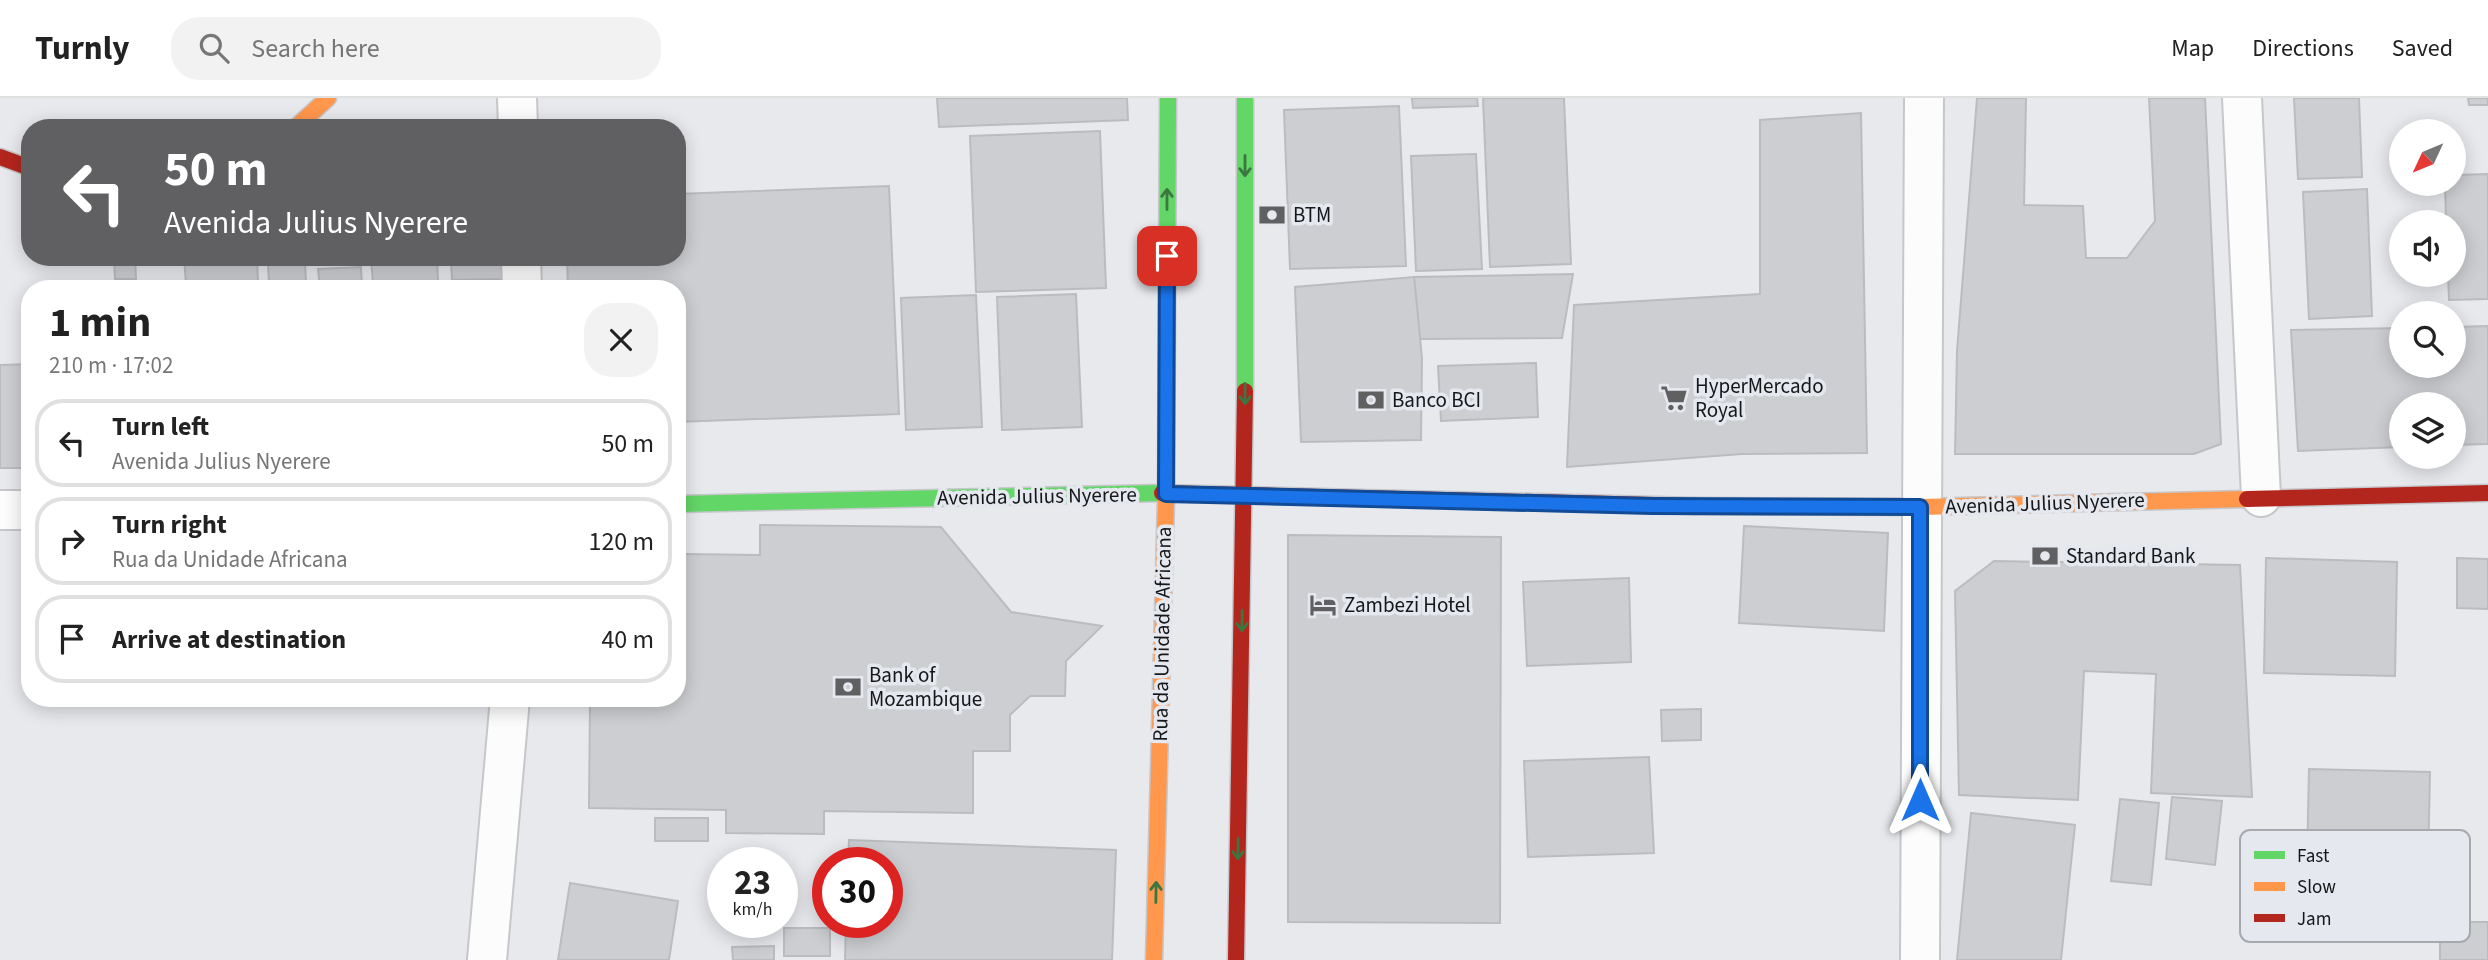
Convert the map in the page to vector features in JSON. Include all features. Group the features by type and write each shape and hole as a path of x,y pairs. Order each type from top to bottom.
{"street":[{"path":"305,119 328,98"},
{"path":"517,98 518,119"},
{"name":"Rua da Unidade Africana","path":"1154,960 1166,494 1168,98"},
{"path":"1236,960 1245,496 1245,98"},
{"path":"1920,960 1920,507 1924,98"},
{"path":"2242,98 2261,497"},
{"path":"0,157 21,165"},
{"name":"Avenida Julius Nyerere","path":"686,504 1166,494 1652,506 1920,507 2261,497 2488,494"},
{"path":"0,510 21,510"},
{"path":"487,960 509,707"}],"building":[{"path":"937,98 1127,98 1128,120 939,127"},
{"path":"1412,98 1477,98 1478,106 1413,108"},
{"path":"1483,98 1564,98 1571,264 1490,267"},
{"path":"1977,98 2026,98 2024,205 2083,206 2086,258 2127,258 2155,221 2149,98 2205,98 2221,444 2194,454 1955,454 1957,351"},
{"path":"2294,98 2359,98 2362,177 2298,179"},
{"path":"2468,98 2488,98 2488,105 2469,105"},
{"path":"1399,106 1406,266 1290,269 1284,110"},
{"path":"1861,113 1867,453 1742,454 1567,467 1574,305 1760,294 1760,120"},
{"path":"1100,131 1106,288 976,292 970,136"},
{"path":"1476,154 1482,269 1416,271 1411,156"},
{"path":"2488,174 2488,299 2449,300 2448,287 2466,287 2466,210 2446,210 2445,196 2466,196 2466,175"},
{"path":"889,186 899,414 686,422 686,280 568,280 567,266 686,266 686,194"},
{"path":"2367,189 2372,316 2309,319 2303,192"},
{"path":"114,266 135,266 136,279 115,279"},
{"path":"185,266 257,266 258,280 186,280"},
{"path":"268,266 305,266 306,280 269,280"},
{"path":"372,266 437,266 438,280 373,280"},
{"path":"451,266 502,266 503,279 452,280"},
{"path":"361,267 362,280 319,280 318,269"},
{"path":"1573,274 1562,338 1420,339 1414,277"},
{"path":"1414,277 1422,358 1421,440 1301,442 1295,287"},
{"path":"1076,294 1082,427 1002,430 997,297"},
{"path":"976,295 982,427 906,430 901,298"},
{"path":"2488,326 2488,444 2466,445 2466,392 2389,392 2389,447 2298,451 2291,330 2389,328 2389,378 2466,378 2466,327"},
{"path":"1536,363 1538,417 1441,421 1438,366"},
{"path":"21,364 21,468 0,468 0,365"},
{"path":"760,525 941,527 1011,612 1102,626 1066,661 1065,696 1030,696 1010,715 1010,751 973,751 973,813 824,811 824,834 726,833 726,810 589,808 590,707 686,707 686,554 760,555"},
{"path":"1744,526 1888,533 1884,631 1739,623"},
{"path":"1288,535 1501,537 1500,923 1288,922"},
{"path":"2266,558 2397,562 2395,676 2264,673"},
{"path":"2457,558 2488,559 2488,609 2457,608"},
{"path":"1994,561 2240,565 2252,797 2151,793 2156,674 2084,671 2078,800 1959,795 1955,591"},
{"path":"1629,578 1631,662 1527,666 1523,582"},
{"path":"1701,709 1701,740 1662,741 1661,710"},
{"path":"1649,757 1654,853 1528,857 1524,761"},
{"path":"2309,769 2430,772 2429,830 2308,830"},
{"path":"2172,797 2222,801 2215,865 2166,859"},
{"path":"2120,799 2159,803 2151,885 2111,881"},
{"path":"1971,813 2075,825 2061,960 1957,960"},
{"path":"655,818 708,818 708,841 655,841"},
{"path":"849,840 1116,850 1112,960 845,960 846,938 903,938 903,847 849,847"},
{"path":"570,883 678,901 669,960 558,960"},
{"path":"2470,922 2488,922 2488,960 2440,960 2440,942 2470,942"},
{"path":"798,928 812,928 812,938 830,938 830,956 784,956 784,938 798,938"},
{"path":"774,946 774,960 733,960 732,947"}],"traffic: fast":[{"path":"1166,498 1168,98"},
{"path":"1245,98 1245,391"},
{"path":"686,504 1162,493"}],"traffic: slow":[{"path":"305,119 328,98"},
{"path":"1154,960 1166,498"},
{"path":"1695,506 1920,507 2247,499"}],"traffic: jam":[{"path":"0,157 21,165"},
{"path":"1236,960 1245,391"},
{"path":"1162,493 1695,506"},
{"path":"2247,499 2488,493"}],"place":[{"name":"BTM","path":"1272,215"},
{"name":"HyperMercado Royal","path":"1674,398"},
{"name":"Banco BCI","path":"1371,400"},
{"name":"Standard Bank","path":"2045,556"},
{"name":"Zambezi Hotel","path":"1323,605"},
{"name":"Bank of Mozambique","path":"848,687"}],"route":[{"path":"1167,256 1166,494 1652,506 1920,507 1920,800"}]}
